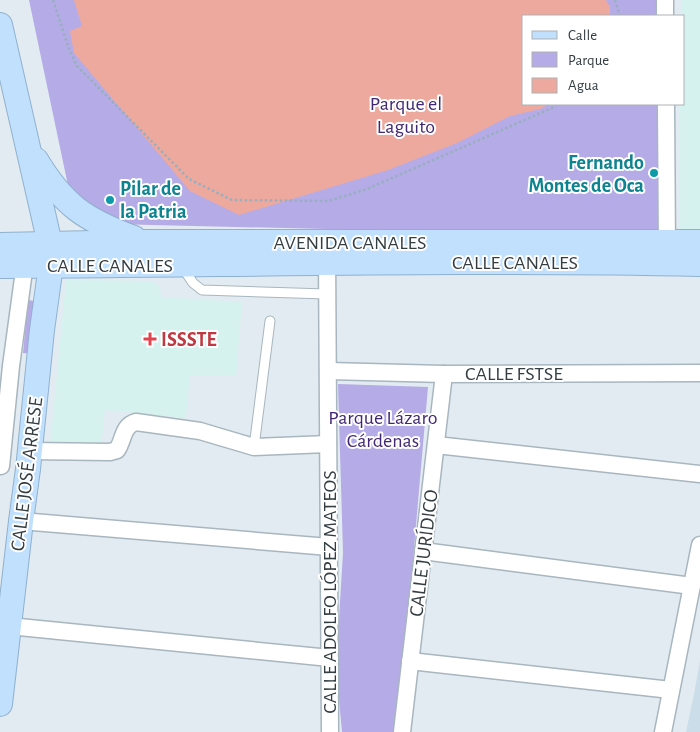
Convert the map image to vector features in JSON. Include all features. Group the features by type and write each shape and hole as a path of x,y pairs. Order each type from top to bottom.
{"main road":[{"path":"0,25 28,146 39,255"},
{"path":"28,146 53,187 72,206 106,228 142,242"},
{"name":"AVENIDA CANALES","path":"0,245 39,255 142,242 327,252"},
{"name":"CALLE CANALES","path":"0,266 39,255 182,265 327,252 667,252 699,247"},
{"name":"CALLE JOSÉ ARRESE","path":"0,704 29,460 42,330 39,255"}],"street":[{"path":"665,0 665,15"},
{"path":"666,105 667,252"},
{"name":"CALLE ADOLFO LÓPEZ MATEOS","path":"327,252 330,732"},
{"path":"39,255 6,367 0,466 29,460 117,450 121,445 126,428 136,422 200,431 254,447 328,444"},
{"name":"CALLE FSTSE","path":"328,371 444,374 700,372"},
{"name":"CALLE JURÍDICO","path":"402,732 444,374"},
{"path":"436,445 700,474"},
{"path":"21,521 329,547"},
{"path":"663,732 700,545"},
{"path":"423,552 692,586"},
{"path":"9,626 330,658"},
{"path":"410,661 671,690"}],"lane":[{"path":"182,265 193,283 202,290 327,294"},
{"path":"254,447 270,321"}],"path":[{"path":"53,0 69,49 77,66 189,179 232,200 329,201 367,189 556,105"},
{"path":"615,0 620,15"}],"shaded area":[{"path":"681,0 700,0 700,237 679,238 680,105 685,105 685,15 681,15"},
{"name":"ISSSTE","path":"66,280 151,281 160,287 161,297 242,302 236,376 190,375 186,418 105,410 101,447 50,445"},
{"path":"700,661 700,732 686,732 694,694"}],"green space":[{"name":"Parque el Laguito","path":"29,0 658,0 658,15 522,15 522,105 659,105 661,237 112,224 70,195"},
{"path":"28,300 40,302 36,354 23,353"},
{"name":"Parque Lázaro Cárdenas","path":"338,384 428,387 398,732 342,732 336,667 343,553"}],"water":[{"path":"74,0 606,0 610,7 610,15 522,15 522,105 547,105 540,109 510,116 457,143 388,170 239,215 190,191 74,53 70,31 82,26"}],"place":[{"name":"Fernando Montes de Oca","path":"654,173"},
{"name":"Pilar de la Patria","path":"110,200"},
{"name":"ISSSTE","path":"150,339"}]}
